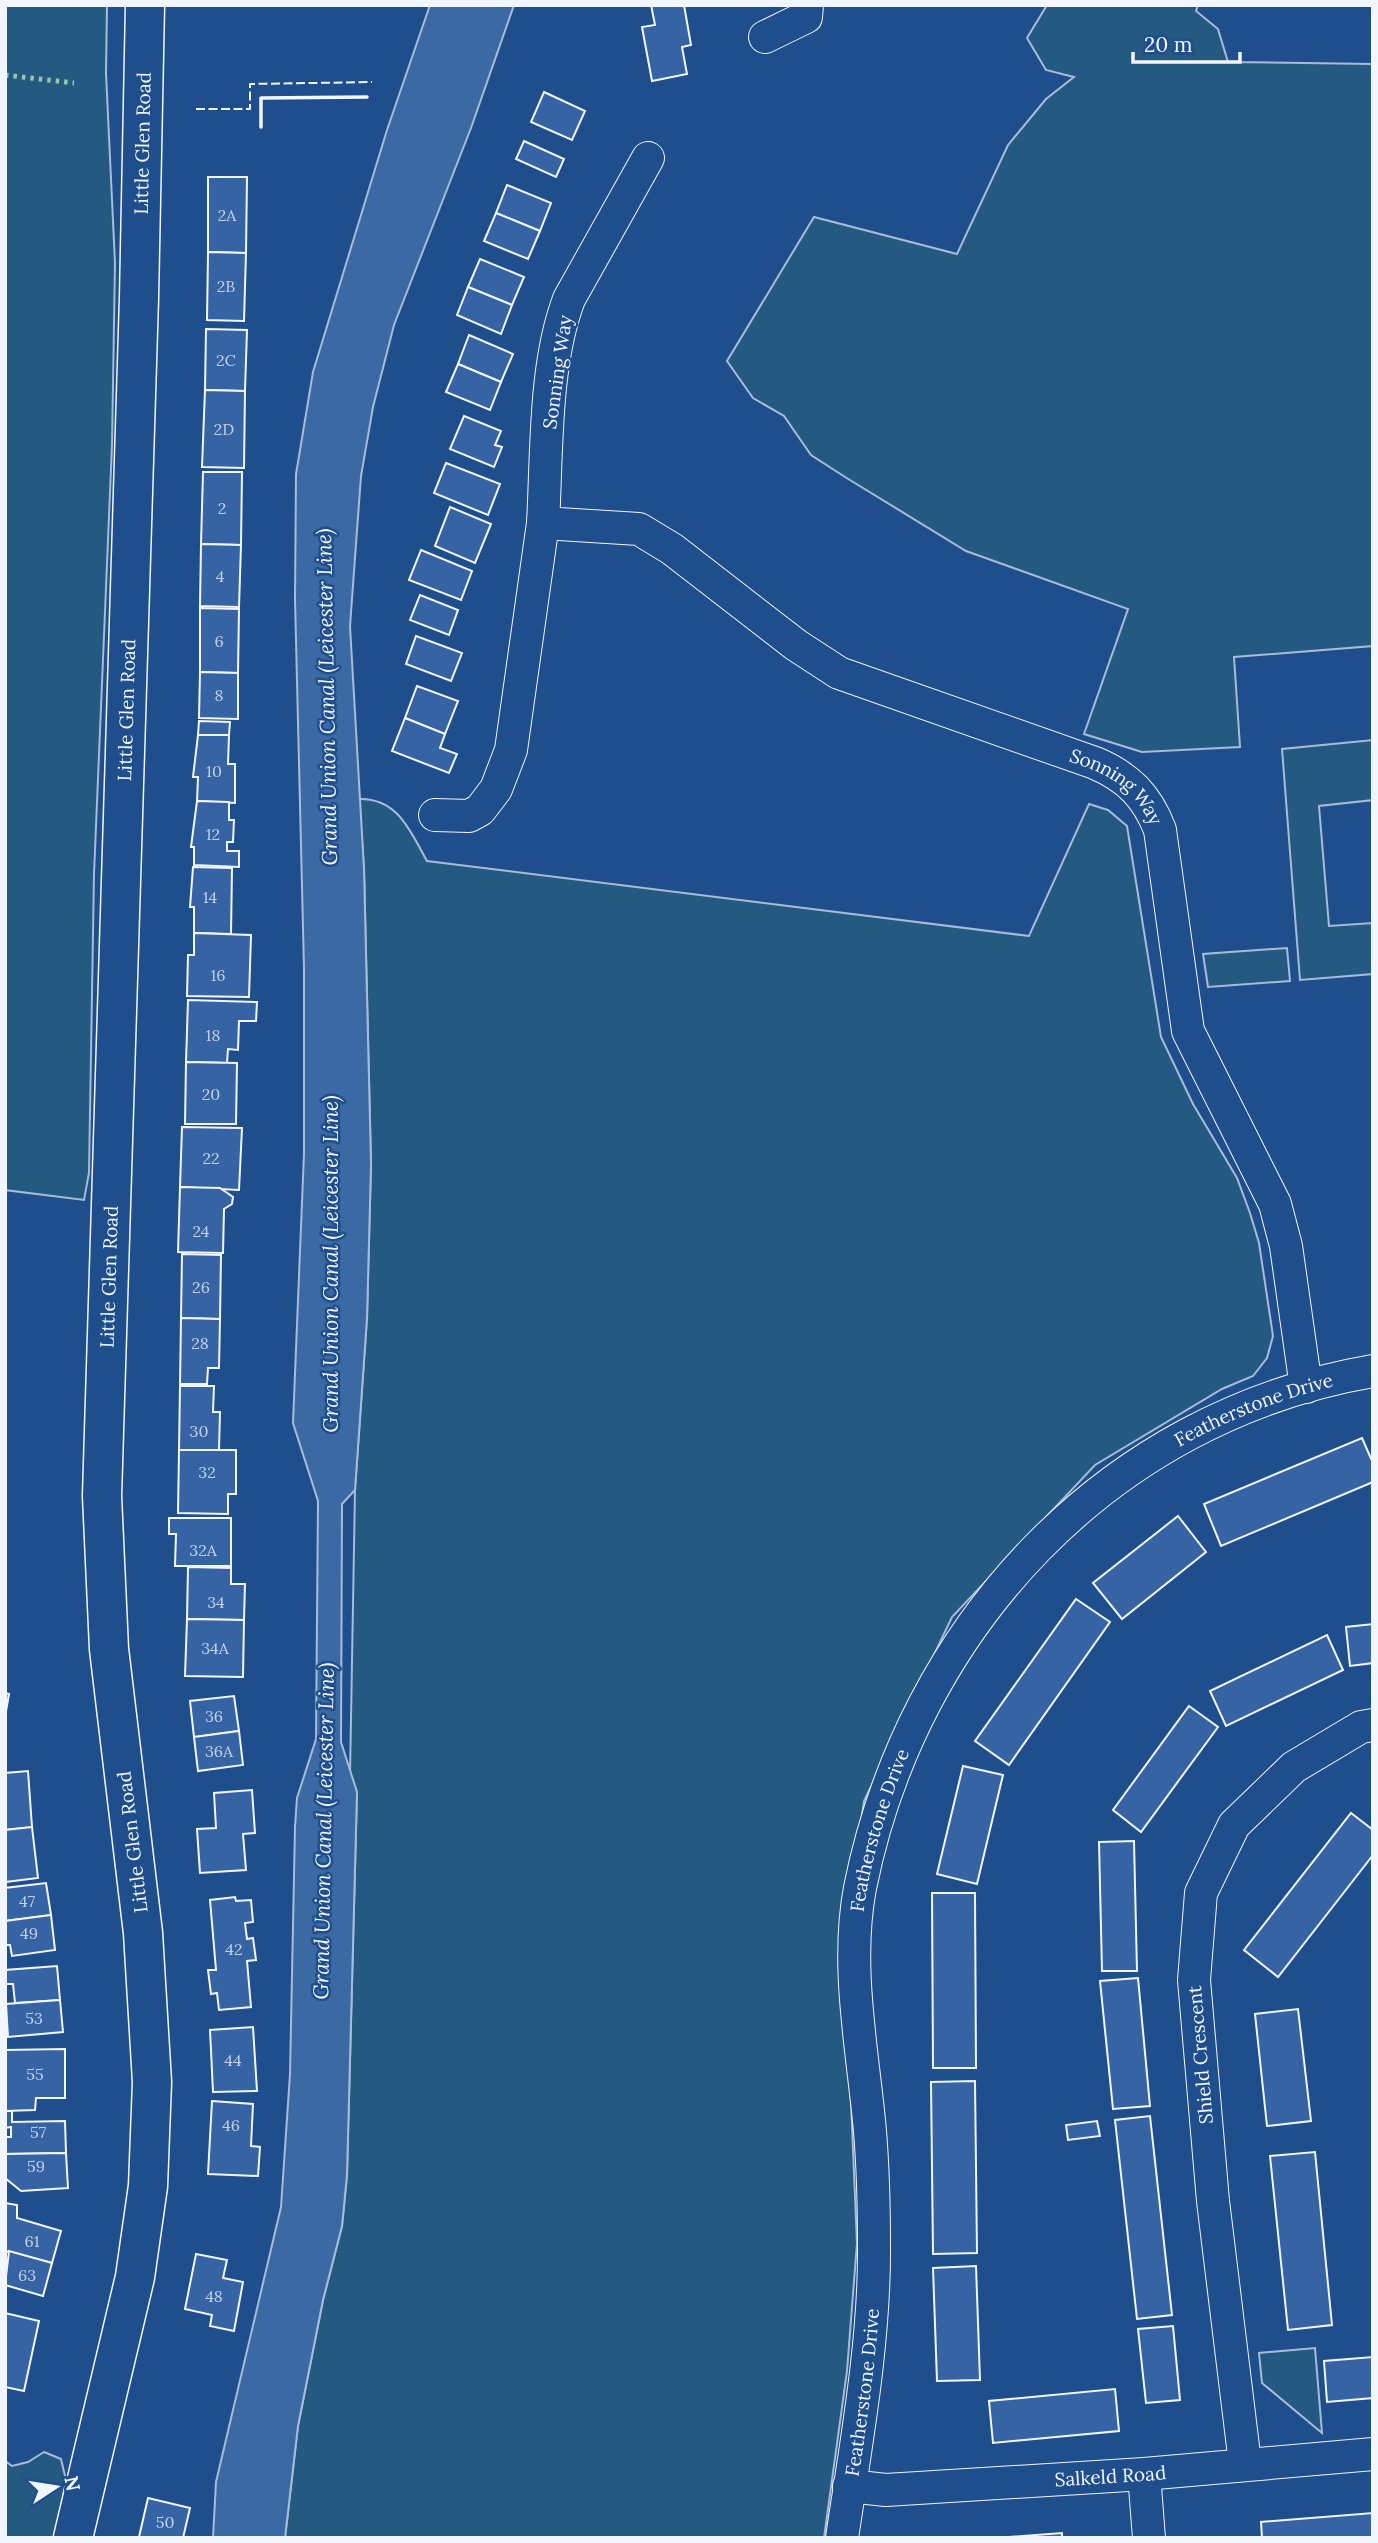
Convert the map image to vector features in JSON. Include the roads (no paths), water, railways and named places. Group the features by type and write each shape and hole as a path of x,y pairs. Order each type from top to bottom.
{"main road":[{"name":"Little Glen Road","path":"73,2538 135,2277 148,2186 152,2082 143,1933 109,1649 102,1496 139,298 145,5"}],"street":[{"path":"765,37 806,17 807,5"},
{"name":"Sonning Way","path":"435,815 469,816 480,810 496,789 511,750 543,523 548,430 560,323 569,299 648,158"},
{"name":"Sonning Way","path":"543,523 639,529 672,549 796,645 839,673 1095,763 1128,780 1142,795 1153,810 1160,830 1188,1031 1275,1204 1286,1245 1306,1387"},
{"name":"Featherstone Drive","path":"842,2538 866,2359 874,2249 856,1939 860,1889 878,1820 909,1732 939,1675 973,1620 1062,1523 1107,1485 1168,1442 1230,1412 1306,1387 1373,1371"},
{"name":"Shield Crescent","path":"1245,2463 1213,2201 1194,1980 1201,1893 1234,1825 1244,1815 1294,1767 1361,1727 1373,1725"},
{"name":"Salkeld Road","path":"849,2486 886,2490 1144,2474 1245,2463 1373,2454"},
{"path":"1144,2474 1149,2538"}],"water":[{"name":"Grand Union Canal (Leicester Line)","path":"430,5 514,5 471,128 394,325 373,407 361,476 350,626 364,869 371,1164 367,1318 355,1490 342,1504 341,1742 357,1792 347,2175 342,2226 323,2300 298,2426 285,2538 213,2538 216,2482 281,2207 290,2074 297,1798 316,1739 318,1501 293,1423 304,1153 304,969 295,599 296,474 313,372 387,130"}]}
